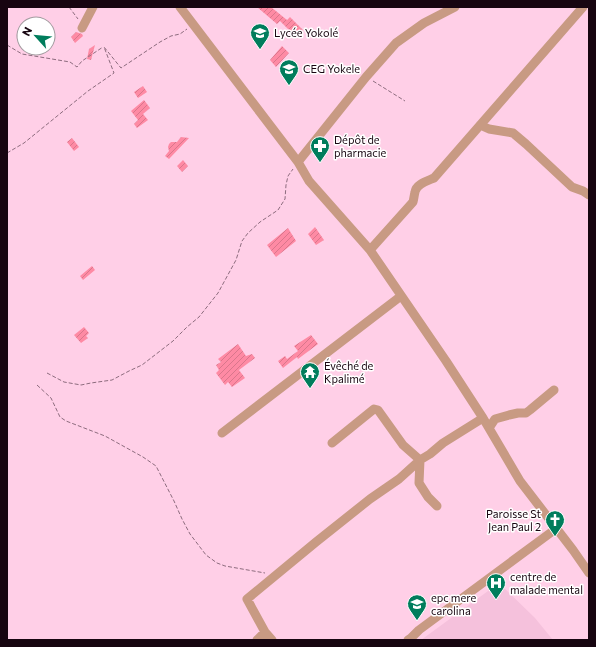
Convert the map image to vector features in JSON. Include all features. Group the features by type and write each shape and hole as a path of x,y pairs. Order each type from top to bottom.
{"street":[{"path":"82,27 93,7"},
{"path":"180,7 298,162 309,181 370,250 446,361 483,418 520,481 557,528 589,573"},
{"path":"298,162 366,77 396,43 424,23 456,7"},
{"path":"370,250 413,202 416,189 424,182 434,178 582,7"},
{"path":"480,126 513,134 526,144 572,187 589,195"},
{"path":"222,433 402,296"},
{"path":"489,428 495,419 518,413 526,413 554,390"},
{"path":"332,443 374,409 377,409 403,445 420,460"},
{"path":"272,640 265,632 247,599 339,523 399,479 420,460 443,443 483,418"},
{"path":"420,460 419,483 428,497 437,506"},
{"path":"410,639 419,630 557,528"},
{"path":"257,640 265,632"}],"path":[{"path":"69,7 82,27"},
{"path":"104,47 121,68 150,48 171,36 180,34 193,25"},
{"path":"7,45 22,54 70,62 77,67 82,61 104,47"},
{"path":"7,153 24,143 88,91 114,73 104,47"},
{"path":"366,77 405,101"},
{"path":"47,373 64,382 81,385 91,382 112,380 142,365 173,341 199,317 218,292 236,260 242,241 248,233 260,222 278,210 285,199 288,176 298,162"},
{"path":"37,385 51,398 60,417 66,421 105,436 156,466 190,534 206,555 217,563 225,566 269,574"}],"shaded area":[{"name":"centre de malade mental","path":"499,583 535,618 553,640 421,640"}],"building":[{"path":"257,7 271,7 287,20 290,17 303,30 296,37 280,21 277,24"},
{"path":"76,32 82,34 83,36 75,43 71,37"},
{"path":"95,45 91,60 87,59 89,49"},
{"path":"282,46 289,53 276,67 270,60"},
{"path":"143,86 147,92 138,98 134,92"},
{"path":"144,100 150,108 143,114 148,120 137,128 134,124 138,120 131,111"},
{"path":"181,137 189,138 169,159 165,156 169,151 169,144 171,142 177,142"},
{"path":"72,138 79,147 74,151 67,142"},
{"path":"183,160 188,166 182,172 177,166"},
{"path":"315,227 324,240 316,245 308,234"},
{"path":"288,228 296,241 276,257 267,245"},
{"path":"92,266 95,270 83,280 80,276"},
{"path":"84,327 89,333 86,336 88,338 81,343 74,335"},
{"path":"311,335 318,344 283,368 278,361 285,356 287,359 298,351 294,346"},
{"path":"238,344 246,356 252,354 255,358 239,370 245,378 232,387 228,382 225,385 216,373 219,370 216,365 221,362 218,359"}],"place":[{"name":"Lycée Yokolé","path":"260,50"},
{"name":"CEG Yokele","path":"289,86"},
{"name":"Dépôt de pharmacie","path":"320,163"},
{"name":"Évêché de Kpalimé","path":"310,389"},
{"name":"Paroisse St Jean Paul 2","path":"555,537"},
{"name":"centre de malade mental","path":"496,600"},
{"name":"epc mere carolina","path":"417,621"}]}
